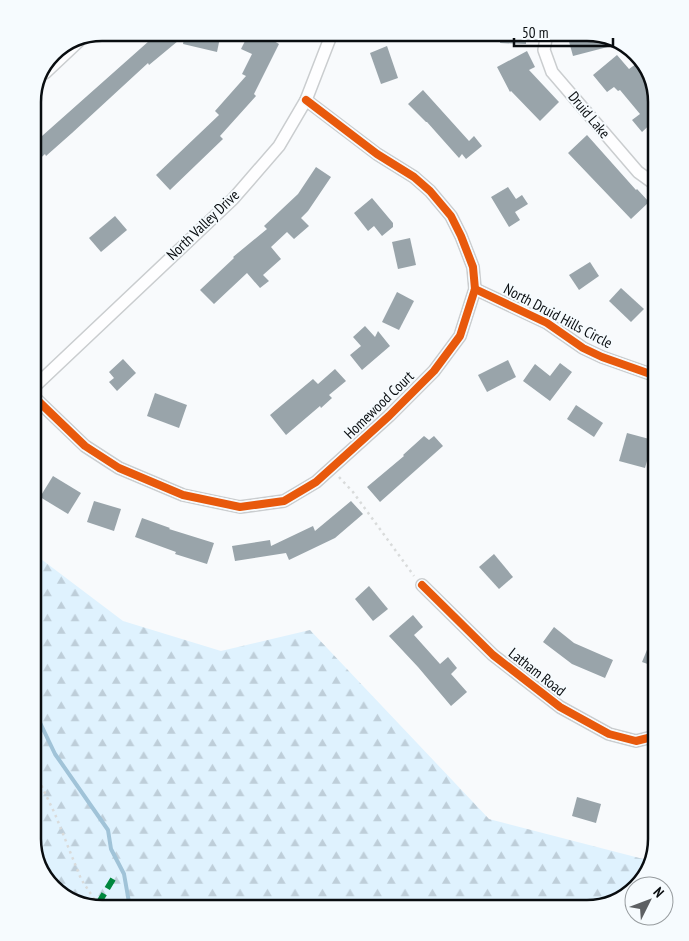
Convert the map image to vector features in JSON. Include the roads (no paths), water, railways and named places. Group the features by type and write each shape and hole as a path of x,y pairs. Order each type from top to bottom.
{"street":[{"name":"North Valley Drive","path":"41,380 233,199 279,146 306,100 329,41"},
{"name":"Druid Lake","path":"546,41 544,50 552,72 638,172 648,179"},
{"path":"57,62 66,53"},
{"name":"Homewood Court","path":"41,404 85,446 119,468 183,495 240,507 284,501 316,482 389,416 434,372 460,336 475,289 473,267 461,236 451,216 430,191 414,176 378,154 306,100"},
{"name":"North Druid Hills Circle","path":"475,289 547,323 583,348 648,373"},
{"name":"Latham Road","path":"422,585 492,655 560,707 609,734 636,741 648,738"}],"waterway":[{"path":"41,725 55,754 108,830 111,849 124,874 129,900"}]}
